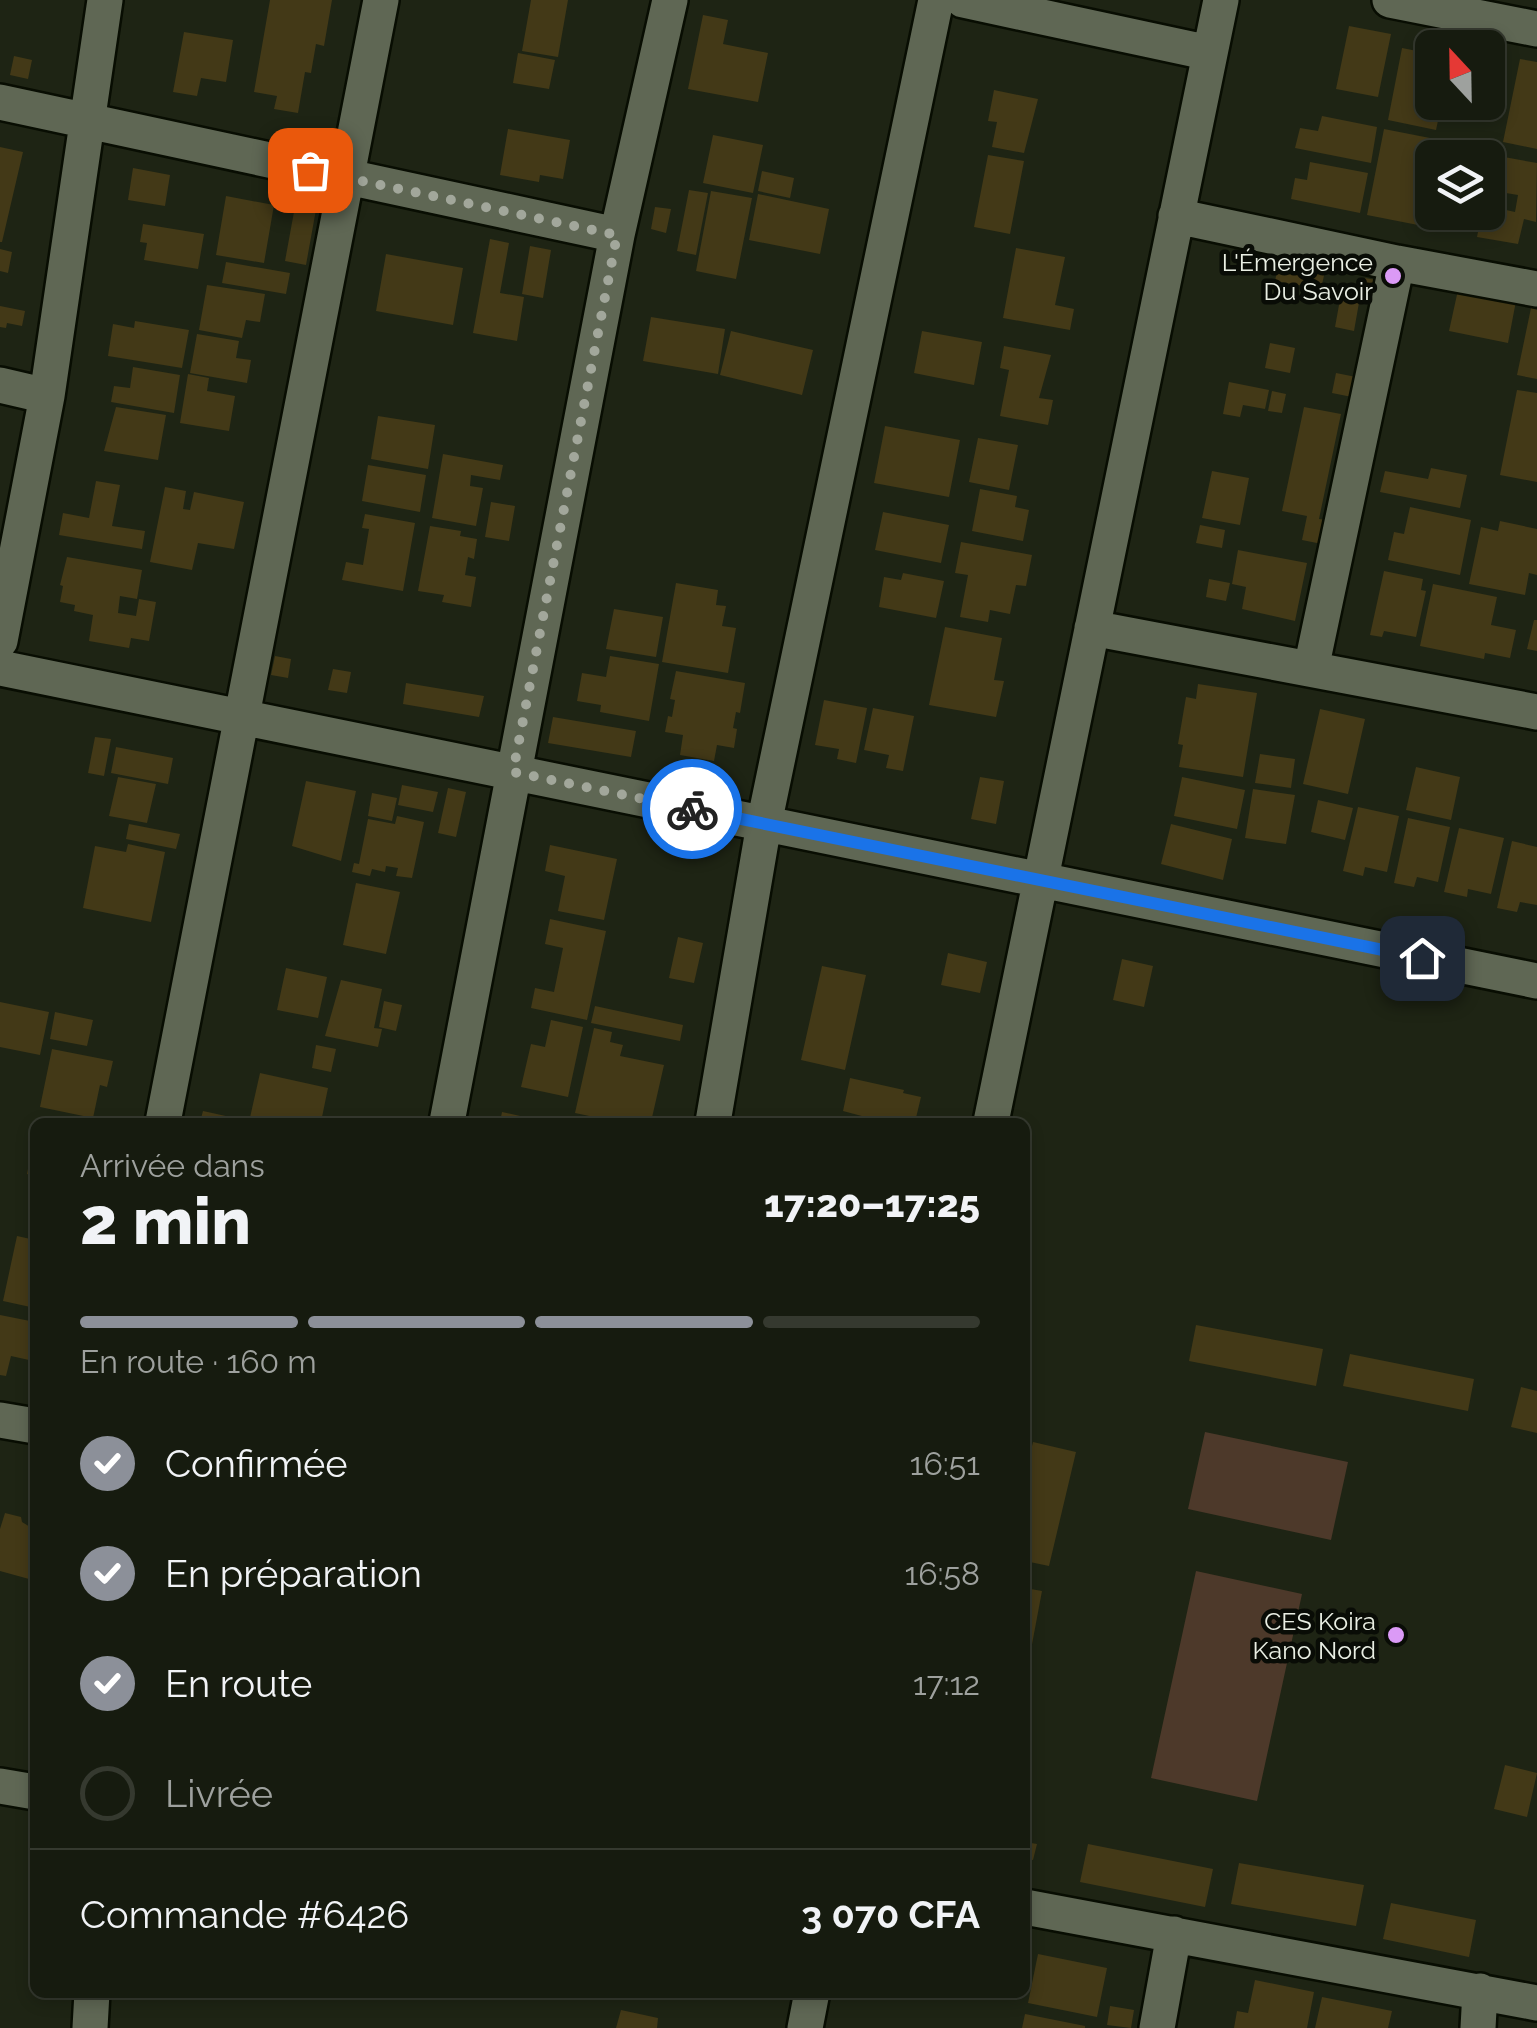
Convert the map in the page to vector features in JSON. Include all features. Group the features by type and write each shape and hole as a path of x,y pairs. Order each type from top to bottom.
{"street":[{"path":"0,641 48,396 105,0"},
{"path":"164,1118 381,0"},
{"path":"448,1118 617,235 670,0"},
{"path":"714,1118 764,824 936,0"},
{"path":"963,0 1210,53"},
{"path":"991,1118 1221,0"},
{"path":"1390,0 1537,29"},
{"path":"0,102 617,235"},
{"path":"1176,216 1537,289"},
{"path":"1312,669 1397,263"},
{"path":"0,385 48,396"},
{"path":"1092,628 1537,712"},
{"path":"0,668 1537,981"},
{"path":"0,1420 30,1425"},
{"path":"0,1786 30,1791"},
{"path":"1030,1907 1537,2003"},
{"path":"1158,2028 1174,1934"},
{"path":"1478,2028 1480,1991"},
{"path":"90,2028 92,1998"},
{"path":"804,2028 811,1998"}],"shaded area":[{"path":"1205,1432 1348,1462 1331,1540 1188,1509"},
{"path":"1196,1571 1302,1594 1257,1801 1151,1778"}],"building":[{"path":"270,0 332,0 324,46 316,44 311,73 305,72 298,113 274,109 277,96 254,92"},
{"path":"531,0 568,0 558,57 522,51"},
{"path":"703,15 728,20 723,44 768,53 758,102 688,89"},
{"path":"1349,26 1391,34 1378,97 1336,89"},
{"path":"184,32 233,40 226,82 201,78 197,96 173,92"},
{"path":"1402,48 1415,51 1415,120 1438,120 1436,130 1388,120"},
{"path":"518,53 555,60 549,89 513,83"},
{"path":"14,56 32,60 28,79 10,75"},
{"path":"1520,59 1537,62 1537,149 1503,140"},
{"path":"994,90 1038,99 1024,153 992,147 997,122 988,121"},
{"path":"1322,116 1377,127 1371,163 1295,148 1300,128 1318,131"},
{"path":"508,129 570,140 563,179 540,175 539,182 500,175"},
{"path":"1384,129 1430,138 1415,140 1415,224 1367,215"},
{"path":"713,135 763,145 753,193 703,183"},
{"path":"0,147 23,152 2,242 0,242"},
{"path":"988,155 1024,161 1010,234 974,227"},
{"path":"1505,157 1537,163 1536,222 1524,219 1518,244 1477,237 1478,230 1505,230 1505,210 1515,212 1518,195 1505,193"},
{"path":"1310,162 1368,173 1360,213 1291,199 1295,178 1307,180"},
{"path":"133,168 170,175 165,206 128,200"},
{"path":"762,171 794,178 790,198 758,191"},
{"path":"689,190 708,193 696,255 677,251"},
{"path":"711,191 752,198 736,279 696,271"},
{"path":"758,194 829,209 820,254 749,240"},
{"path":"226,196 274,205 264,263 216,255"},
{"path":"296,201 317,204 306,265 285,261"},
{"path":"655,207 671,209 666,233 651,229"},
{"path":"143,224 204,234 198,269 144,260 147,243 140,242"},
{"path":"490,239 509,243 500,293 524,297 517,341 473,333"},
{"path":"530,246 551,250 543,298 522,294"},
{"path":"1016,248 1065,257 1055,305 1074,309 1070,330 1003,318"},
{"path":"0,249 12,252 8,273 0,271"},
{"path":"386,254 463,268 453,325 376,311"},
{"path":"226,262 290,273 286,294 222,283"},
{"path":"1279,262 1325,271 1321,289 1275,281"},
{"path":"1365,278 1382,281 1379,297 1362,294"},
{"path":"207,285 265,294 260,322 246,320 242,338 199,330"},
{"path":"1458,290 1516,301 1508,343 1449,331"},
{"path":"1341,294 1360,297 1354,331 1335,327"},
{"path":"0,306 25,311 22,326 7,323 6,328 0,327"},
{"path":"1531,308 1537,310 1537,379 1517,375"},
{"path":"651,317 725,329 718,374 643,361"},
{"path":"135,321 189,330 182,368 108,356 113,324 134,328"},
{"path":"731,331 813,350 802,395 720,375"},
{"path":"922,331 982,342 974,385 914,373"},
{"path":"197,334 239,341 236,358 251,360 247,383 190,373"},
{"path":"1270,343 1295,348 1290,373 1265,368"},
{"path":"1004,346 1051,355 1039,398 1053,400 1048,425 1000,416 1009,370 1000,368"},
{"path":"133,367 180,375 174,413 111,402 114,386 130,388"},
{"path":"1336,373 1356,377 1352,397 1332,393"},
{"path":"188,374 209,378 207,391 235,396 229,431 180,423"},
{"path":"1229,382 1269,390 1265,409 1243,405 1240,417 1223,414"},
{"path":"1517,390 1537,393 1537,482 1500,475"},
{"path":"1272,391 1286,394 1282,413 1268,411"},
{"path":"116,407 166,415 158,460 104,451"},
{"path":"1304,407 1341,414 1319,519 1327,520 1322,544 1302,540 1307,516 1282,511"},
{"path":"378,416 435,425 428,469 371,459"},
{"path":"885,426 960,440 949,497 874,483"},
{"path":"978,438 1018,445 1009,490 969,482"},
{"path":"443,454 503,465 500,480 471,475 470,486 483,488 476,526 432,518"},
{"path":"368,465 426,475 420,512 362,501"},
{"path":"1431,468 1467,475 1460,508 1380,492 1385,471 1428,479"},
{"path":"1212,471 1249,478 1240,525 1202,518"},
{"path":"96,481 120,485 112,526 145,531 142,549 59,535 63,513 89,518"},
{"path":"165,487 186,491 183,509 190,510 194,492 244,502 234,549 198,543 192,570 150,562"},
{"path":"980,489 1017,496 1015,507 1029,510 1023,541 972,531"},
{"path":"491,502 515,506 509,541 485,537"},
{"path":"1410,507 1471,520 1460,575 1388,560 1394,532 1404,534"},
{"path":"883,512 949,525 941,563 875,550"},
{"path":"365,514 415,523 403,591 342,580 346,562 363,565 369,529 362,528"},
{"path":"1500,521 1537,529 1537,575 1529,573 1525,595 1469,584 1481,527 1498,531"},
{"path":"1200,525 1225,530 1222,548 1196,543"},
{"path":"430,526 461,531 460,536 477,539 474,559 468,557 465,575 476,577 471,607 442,602 444,595 418,591"},
{"path":"961,542 1032,555 1026,586 1016,585 1010,614 990,610 988,622 960,617 968,575 955,573"},
{"path":"1238,550 1307,563 1295,621 1242,609 1246,587 1232,584"},
{"path":"67,557 142,570 137,599 120,596 118,613 136,616 139,599 156,602 149,641 131,638 129,648 89,641 93,615 74,611 75,605 60,602"},
{"path":"1384,571 1423,579 1421,590 1426,591 1416,637 1384,631 1382,637 1370,635"},
{"path":"903,573 944,581 936,618 879,607 884,577 901,580"},
{"path":"1209,579 1230,583 1226,601 1206,597"},
{"path":"676,583 718,590 716,605 726,606 722,626 736,628 728,673 662,662"},
{"path":"1433,584 1497,597 1491,625 1516,630 1510,658 1485,653 1484,659 1420,646"},
{"path":"614,609 663,617 656,657 606,649"},
{"path":"1537,620 1537,651 1527,649"},
{"path":"945,627 1002,638 994,680 1004,681 996,717 929,705"},
{"path":"275,656 291,659 288,678 271,675"},
{"path":"610,656 659,664 649,721 600,712 601,705 577,701 582,673 606,677"},
{"path":"333,669 351,672 347,693 328,690"},
{"path":"676,671 745,683 733,728 737,729 734,748 717,745 714,761 680,755 683,735 665,732 668,716 672,717 675,700 670,699"},
{"path":"406,683 484,696 479,717 403,704"},
{"path":"1198,684 1257,693 1243,777 1179,767 1183,745 1178,744 1186,697 1196,699"},
{"path":"824,700 867,708 856,763 837,759 839,749 815,745"},
{"path":"873,708 914,716 903,771 886,768 889,755 864,750"},
{"path":"1320,709 1365,719 1348,794 1303,784"},
{"path":"553,717 636,731 631,757 548,743"},
{"path":"95,737 111,739 104,776 88,773"},
{"path":"116,747 173,758 168,784 111,773"},
{"path":"1260,754 1295,759 1291,788 1255,783"},
{"path":"1416,767 1460,777 1451,820 1406,810"},
{"path":"118,777 156,784 147,823 109,816"},
{"path":"980,777 1004,781 996,824 971,819"},
{"path":"1182,777 1245,790 1237,829 1174,816"},
{"path":"306,781 356,791 341,861 292,846"},
{"path":"402,785 438,792 433,812 398,805"},
{"path":"448,788 466,792 456,837 438,833"},
{"path":"1253,789 1295,795 1286,844 1245,838"},
{"path":"372,793 397,798 392,821 368,816"},
{"path":"1318,800 1353,808 1345,840 1311,832"},
{"path":"1358,807 1399,816 1387,872 1365,867 1363,876 1343,871"},
{"path":"397,816 424,822 412,878 396,876 398,868 386,866 385,872 372,869 370,876 352,872 354,863 359,864 368,819 395,824"},
{"path":"1408,818 1450,827 1438,882 1417,877 1414,887 1394,883"},
{"path":"129,824 180,834 176,849 126,839"},
{"path":"1171,824 1232,839 1223,880 1161,864"},
{"path":"1459,828 1504,838 1491,894 1468,889 1467,897 1444,892"},
{"path":"1512,841 1537,847 1537,905 1520,902 1517,912 1497,908"},
{"path":"128,844 165,852 151,922 83,908 95,846 126,852"},
{"path":"550,845 617,859 604,920 558,911 565,876 545,871"},
{"path":"356,883 400,892 386,954 343,945"},
{"path":"550,919 606,931 587,1020 531,1008 535,988 554,992 563,948 545,944"},
{"path":"678,937 703,943 694,983 669,978"},
{"path":"948,953 987,962 980,993 941,985"},
{"path":"1122,959 1153,966 1144,1007 1113,1000"},
{"path":"822,966 866,975 845,1070 801,1060"},
{"path":"286,968 327,977 318,1018 277,1010"},
{"path":"341,980 382,989 374,1028 382,1029 378,1047 325,1036"},
{"path":"384,1001 402,1005 396,1031 379,1027"},
{"path":"0,1002 49,1012 40,1055 0,1047"},
{"path":"595,1006 683,1025 680,1041 591,1023"},
{"path":"55,1012 93,1020 87,1046 50,1039"},
{"path":"551,1020 583,1027 568,1097 521,1087 531,1044 545,1047"},
{"path":"594,1028 612,1032 610,1042 623,1045 620,1056 664,1065 652,1118 599,1118 575,1113"},
{"path":"316,1045 336,1049 331,1072 312,1068"},
{"path":"52,1049 113,1061 107,1087 100,1085 93,1118 40,1107"},
{"path":"260,1073 328,1088 322,1118 250,1118"},
{"path":"850,1078 921,1097 916,1118 869,1118 843,1111"},
{"path":"203,1111 235,1118 201,1118"},
{"path":"502,1112 529,1118 501,1118"},
{"path":"17,1236 30,1239 30,1307 3,1301"},
{"path":"0,1315 30,1321 29,1360 11,1356 6,1376 0,1375"},
{"path":"1196,1325 1323,1349 1316,1386 1189,1361"},
{"path":"1350,1354 1474,1379 1468,1411 1343,1386"},
{"path":"1521,1387 1537,1391 1537,1433 1511,1427"},
{"path":"1033,1442 1076,1452 1049,1566 1030,1562"},
{"path":"5,1513 21,1517 30,1527 29,1579 0,1571 0,1529"},
{"path":"1030,1589 1042,1591 1030,1655"},
{"path":"1505,1765 1537,1773 1527,1817 1494,1809"},
{"path":"1030,1843 1037,1844 1030,1860"},
{"path":"1088,1844 1213,1869 1205,1907 1080,1882"},
{"path":"1239,1863 1364,1885 1356,1926 1231,1904"},
{"path":"1391,1903 1476,1920 1469,1957 1383,1939"},
{"path":"1038,1954 1107,1968 1097,2017 1028,2003"},
{"path":"1255,1980 1314,1992 1307,2028 1234,2028 1237,2011 1248,2013"},
{"path":"1322,1997 1392,2011 1388,2028 1315,2028"},
{"path":"1110,2006 1134,2010 1131,2028 1107,2025"},
{"path":"621,2010 658,2018 657,2028 616,2028"},
{"path":"1025,2014 1085,2026 1085,2028 1022,2028"}],"way so far":[{"path":"310,170 617,235 513,772 692,809"}],"place":[{"name":"L'Émergence Du Savoir","path":"1393,276"},
{"name":"CES Koira Kano Nord","path":"1396,1635"}],"route":[{"path":"692,809 1422,958"}]}
